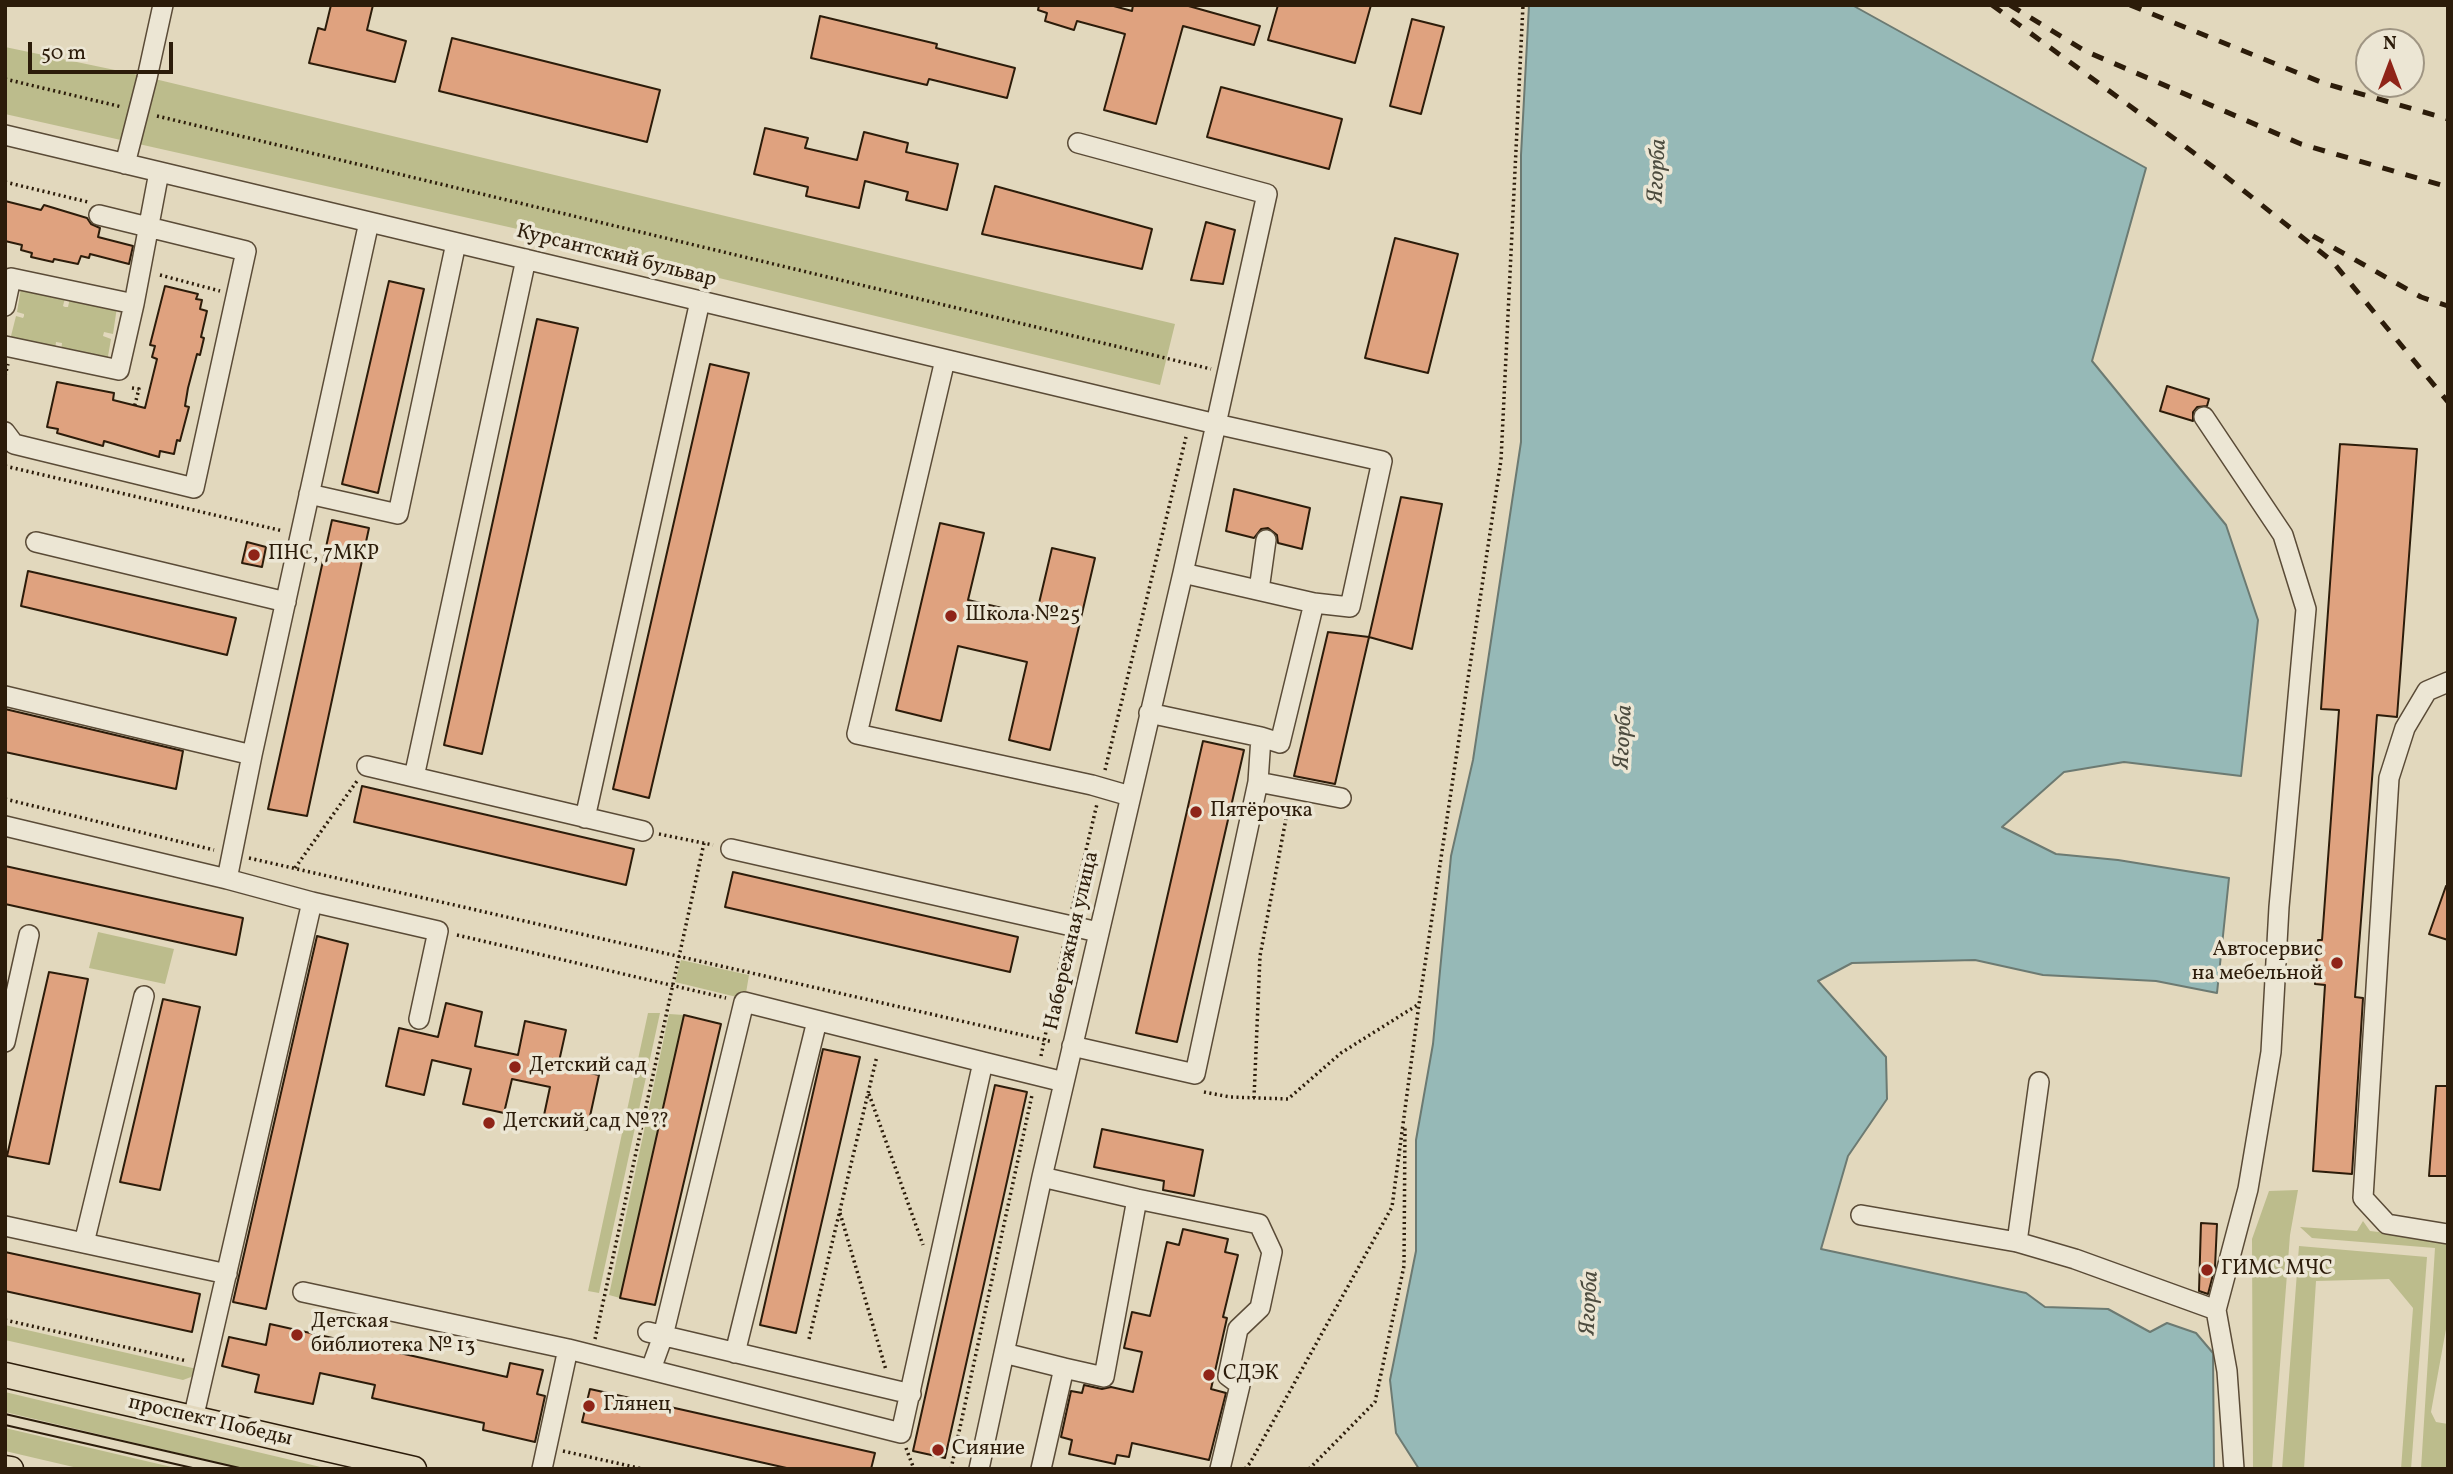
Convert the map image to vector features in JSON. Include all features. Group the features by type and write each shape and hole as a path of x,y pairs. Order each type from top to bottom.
{"main road":[{"name":"проспект Победы","path":"5,1375 414,1469"},
{"path":"5,1468 10,1469"}],"street":[{"path":"125,163 163,5"},
{"name":"Курсантский бульвар","path":"5,135 945,360 1381,461 1350,607 1314,603"},
{"name":"Набережная улица","path":"979,1469 1042,1177 1183,573 1267,194 1078,143"},
{"path":"5,346 119,370 159,172"},
{"path":"5,432 13,444 194,488 246,251 99,215"},
{"path":"227,879 369,222"},
{"path":"309,494 398,514 456,243"},
{"path":"414,777 526,259"},
{"path":"5,306 11,278 134,304"},
{"path":"586,818 700,301"},
{"path":"945,360 857,734 1130,796"},
{"path":"2204,417 2283,535 2306,608 2279,906 2271,1052 2248,1189 2216,1310 2227,1371 2234,1469"},
{"path":"1259,590 1266,540"},
{"path":"36,542 286,602"},
{"path":"1149,713 1280,743 1314,603 1183,573"},
{"path":"2448,682 2427,691 2405,728 2389,778 2363,1198 2387,1224 2448,1234"},
{"path":"5,696 252,755"},
{"path":"1072,1046 1195,1074 1258,782 1261,737"},
{"path":"368,766 643,831"},
{"path":"1258,782 1341,798"},
{"path":"5,826 438,931 419,1019"},
{"path":"732,849 1098,932"},
{"path":"193,1419 312,902"},
{"path":"5,1042 29,935"},
{"path":"84,1243 144,996"},
{"path":"651,1369 656,1334 744,1002 1064,1082"},
{"path":"735,1353 817,1021"},
{"path":"303,1292 592,1354 901,1433 901,1392 935,1280 983,1062"},
{"path":"2017,1242 2039,1082"},
{"path":"1042,1177 1259,1224 1272,1252 1261,1308 1238,1329 1228,1376 1240,1385 1220,1469"},
{"path":"1004,1353 1104,1377 1137,1199"},
{"path":"1861,1214 2017,1242 2075,1259 2216,1310"},
{"path":"5,1226 227,1274"},
{"path":"656,1334 901,1392"},
{"path":"542,1469 568,1349"},
{"path":"1041,1469 1064,1368"}],"path":[{"path":"1245,1469 1392,1207 1419,1004 1501,460 1522,5"},
{"path":"5,79 1228,373"},
{"path":"132,388 139,389 134,408"},
{"path":"951,1469 1068,925 1186,436"},
{"path":"5,466 300,535"},
{"path":"295,869 368,766"},
{"path":"1254,1098 1260,956 1292,789"},
{"path":"5,799 295,869 1072,1046"},
{"path":"643,831 732,849"},
{"path":"592,1354 704,843"},
{"path":"438,931 744,1002"},
{"path":"1203,1091 1230,1097 1288,1099 1341,1053 1419,1004"},
{"path":"809,1339 881,1037"},
{"path":"868,1092 935,1280"},
{"path":"1310,1469 1375,1402 1404,1266 1405,1109"},
{"path":"839,1211 901,1392"},
{"path":"5,1320 206,1366"},
{"path":"547,1447 643,1469"}],"green space":[{"path":"5,47 134,74 1175,324 1160,385 513,228 5,114"},
{"path":"21,288 65,298 65,307 68,307 70,298 117,307 113,334 104,332 103,336 111,339 107,362 61,352 62,343 56,342 55,350 10,340 16,316 24,316 17,312"},
{"path":"98,932 174,949 165,984 89,968"},
{"path":"681,960 749,975 745,999 675,982"},
{"path":"648,1013 660,1013 599,1293 588,1291"},
{"path":"669,1014 684,1015 620,1298 609,1295"},
{"path":"2298,1190 2290,1235 2272,1469 2253,1469 2252,1239 2269,1191"},
{"path":"2363,1221 2370,1231 2448,1240 2448,1318 2431,1412 2436,1422 2448,1424 2446,1469 2421,1469 2435,1248 2312,1238 2300,1227 2357,1231"},
{"path":"2299,1246 2427,1257 2411,1469 2401,1469 2413,1308 2389,1279 2316,1281 2304,1469 2282,1469"},
{"path":"5,1325 197,1369 191,1377 183,1380 5,1340"},
{"path":"5,1392 329,1469 245,1469 5,1412"},
{"path":"5,1428 180,1469 82,1469 5,1451"}],"water":[{"name":"Ягорба","path":"1529,5 1852,5 2146,168 2092,361 2226,525 2258,620 2241,776 2124,762 2064,772 2002,827 2056,854 2118,860 2229,878 2217,993 2156,981 2043,975 1975,960 1852,963 1818,981 1886,1057 1887,1099 1848,1156 1821,1249 2026,1293 2045,1307 2108,1309 2150,1332 2167,1323 2196,1333 2213,1353 2214,1469 1419,1469 1396,1433 1390,1380 1416,1251 1416,1140 1433,1044 1451,856 1473,760 1521,442 1521,155"}],"building":[{"path":"331,5 373,5 367,30 406,41 395,82 309,63 318,28 325,30"},
{"path":"1039,5 1110,5 1132,11 1133,5 1185,5 1260,26 1254,45 1183,26 1156,124 1104,110 1125,34 1077,21 1074,30 1045,21 1047,13 1038,10"},
{"path":"1278,5 1371,5 1355,63 1268,40"},
{"path":"820,16 937,44 936,48 1015,68 1007,98 929,79 927,85 811,58"},
{"path":"1412,19 1444,27 1421,114 1390,106"},
{"path":"452,38 660,90 647,142 439,91"},
{"path":"1221,87 1342,119 1329,169 1207,137"},
{"path":"765,128 808,138 805,148 857,160 864,132 908,143 906,152 958,164 947,210 906,200 908,192 865,181 859,208 806,196 808,187 754,174"},
{"path":"995,186 1152,229 1142,269 982,234"},
{"path":"5,201 41,210 44,205 87,218 91,224 100,228 98,237 133,246 129,264 90,254 89,258 81,256 78,264 31,257 32,253 21,250 22,245 5,241"},
{"path":"1206,222 1235,230 1223,284 1191,280"},
{"path":"1395,238 1458,254 1428,373 1365,358"},
{"path":"389,281 424,289 378,493 342,484"},
{"path":"165,286 198,294 196,299 202,300 200,309 207,311 200,355 197,354 188,388 185,406 189,407 174,454 160,451 159,457 104,441 103,446 57,433 58,429 47,427 57,382 114,393 113,400 145,408 157,359 152,357 155,346 150,345"},
{"path":"537,319 578,328 482,754 444,745"},
{"path":"710,364 749,373 649,798 613,789"},
{"path":"2167,386 2209,399 2207,406 2197,407 2193,412 2193,421 2160,411"},
{"path":"2340,444 2417,449 2397,717 2377,715 2355,997 2363,998 2352,1174 2313,1171 2325,985 2315,984 2318,940 2322,940 2339,710 2321,709"},
{"path":"1234,489 1310,508 1302,549 1278,543 1277,535 1268,528 1261,529 1254,538 1226,531"},
{"path":"1401,497 1442,504 1412,649 1369,637"},
{"path":"332,520 369,528 307,816 268,809"},
{"path":"940,523 984,533 968,600 1036,616 1052,548 1095,558 1050,750 1009,740 1027,662 958,646 941,721 896,710"},
{"name":"ПНС, 7МКР","path":"247,542 266,547 262,567 242,563"},
{"path":"28,571 236,618 227,655 21,606"},
{"path":"1328,632 1369,637 1335,784 1294,776"},
{"path":"5,709 183,751 176,789 5,752"},
{"path":"1203,741 1244,750 1177,1042 1136,1033"},
{"path":"362,786 634,849 626,885 354,822"},
{"path":"5,866 243,918 236,955 5,904"},
{"path":"733,872 1018,937 1010,972 725,907"},
{"path":"2448,886 2448,940 2429,934"},
{"path":"317,936 348,944 266,1309 233,1302"},
{"path":"49,972 88,979 49,1164 7,1156"},
{"path":"163,999 200,1007 160,1190 120,1182"},
{"name":"Детский сад","path":"446,1003 482,1012 475,1046 518,1055 525,1021 566,1030 558,1066 599,1075 587,1130 543,1120 550,1087 512,1079 504,1113 463,1104 471,1069 432,1060 424,1095 386,1086 399,1028 438,1037"},
{"path":"684,1015 721,1024 655,1305 620,1298"},
{"path":"823,1049 860,1057 796,1333 760,1325"},
{"path":"995,1085 1027,1092 945,1458 913,1451"},
{"path":"2436,1086 2448,1086 2448,1176 2429,1176"},
{"path":"1102,1129 1203,1150 1194,1196 1163,1190 1164,1181 1094,1167"},
{"path":"2201,1223 2217,1224 2215,1267 2208,1294 2199,1291"},
{"path":"1183,1229 1228,1239 1225,1252 1238,1255 1223,1317 1227,1318 1211,1389 1226,1393 1209,1460 1132,1443 1129,1457 1117,1455 1115,1464 1069,1454 1072,1440 1061,1437 1071,1391 1082,1393 1084,1385 1133,1392 1142,1352 1124,1348 1132,1312 1150,1316 1167,1242 1179,1245"},
{"path":"5,1252 200,1294 192,1332 5,1291"},
{"path":"270,1324 507,1377 510,1363 543,1370 537,1394 545,1396 535,1442 483,1430 484,1423 372,1398 375,1385 320,1373 313,1404 255,1392 259,1375 222,1366 229,1337 266,1345"},
{"path":"590,1389 875,1453 871,1469 791,1469 582,1422"}],"tram line":[{"path":"5,1414 244,1469"},
{"path":"5,1425 197,1469"}],"railway":[{"path":"1992,5 2224,175 2332,261 2448,402"},
{"path":"2010,5 2085,51 2301,144 2448,187"},
{"path":"2130,5 2323,83 2448,119"},
{"path":"2313,236 2421,297 2448,306"}],"place":[{"name":"ПНС, 7МКР","path":"254,555"},
{"name":"Школа №25","path":"951,616"},
{"name":"Пятёрочка","path":"1196,812"},
{"name":"Автосервис на мебельной","path":"2337,963"},
{"name":"Детский сад","path":"515,1067"},
{"name":"Детский сад №??","path":"489,1123"},
{"name":"ГИМС МЧС","path":"2207,1270"},
{"name":"Детская библиотека № 13","path":"297,1335"},
{"name":"СДЭК","path":"1209,1375"},
{"name":"Глянец","path":"589,1406"},
{"name":"Сияние","path":"938,1450"}]}
